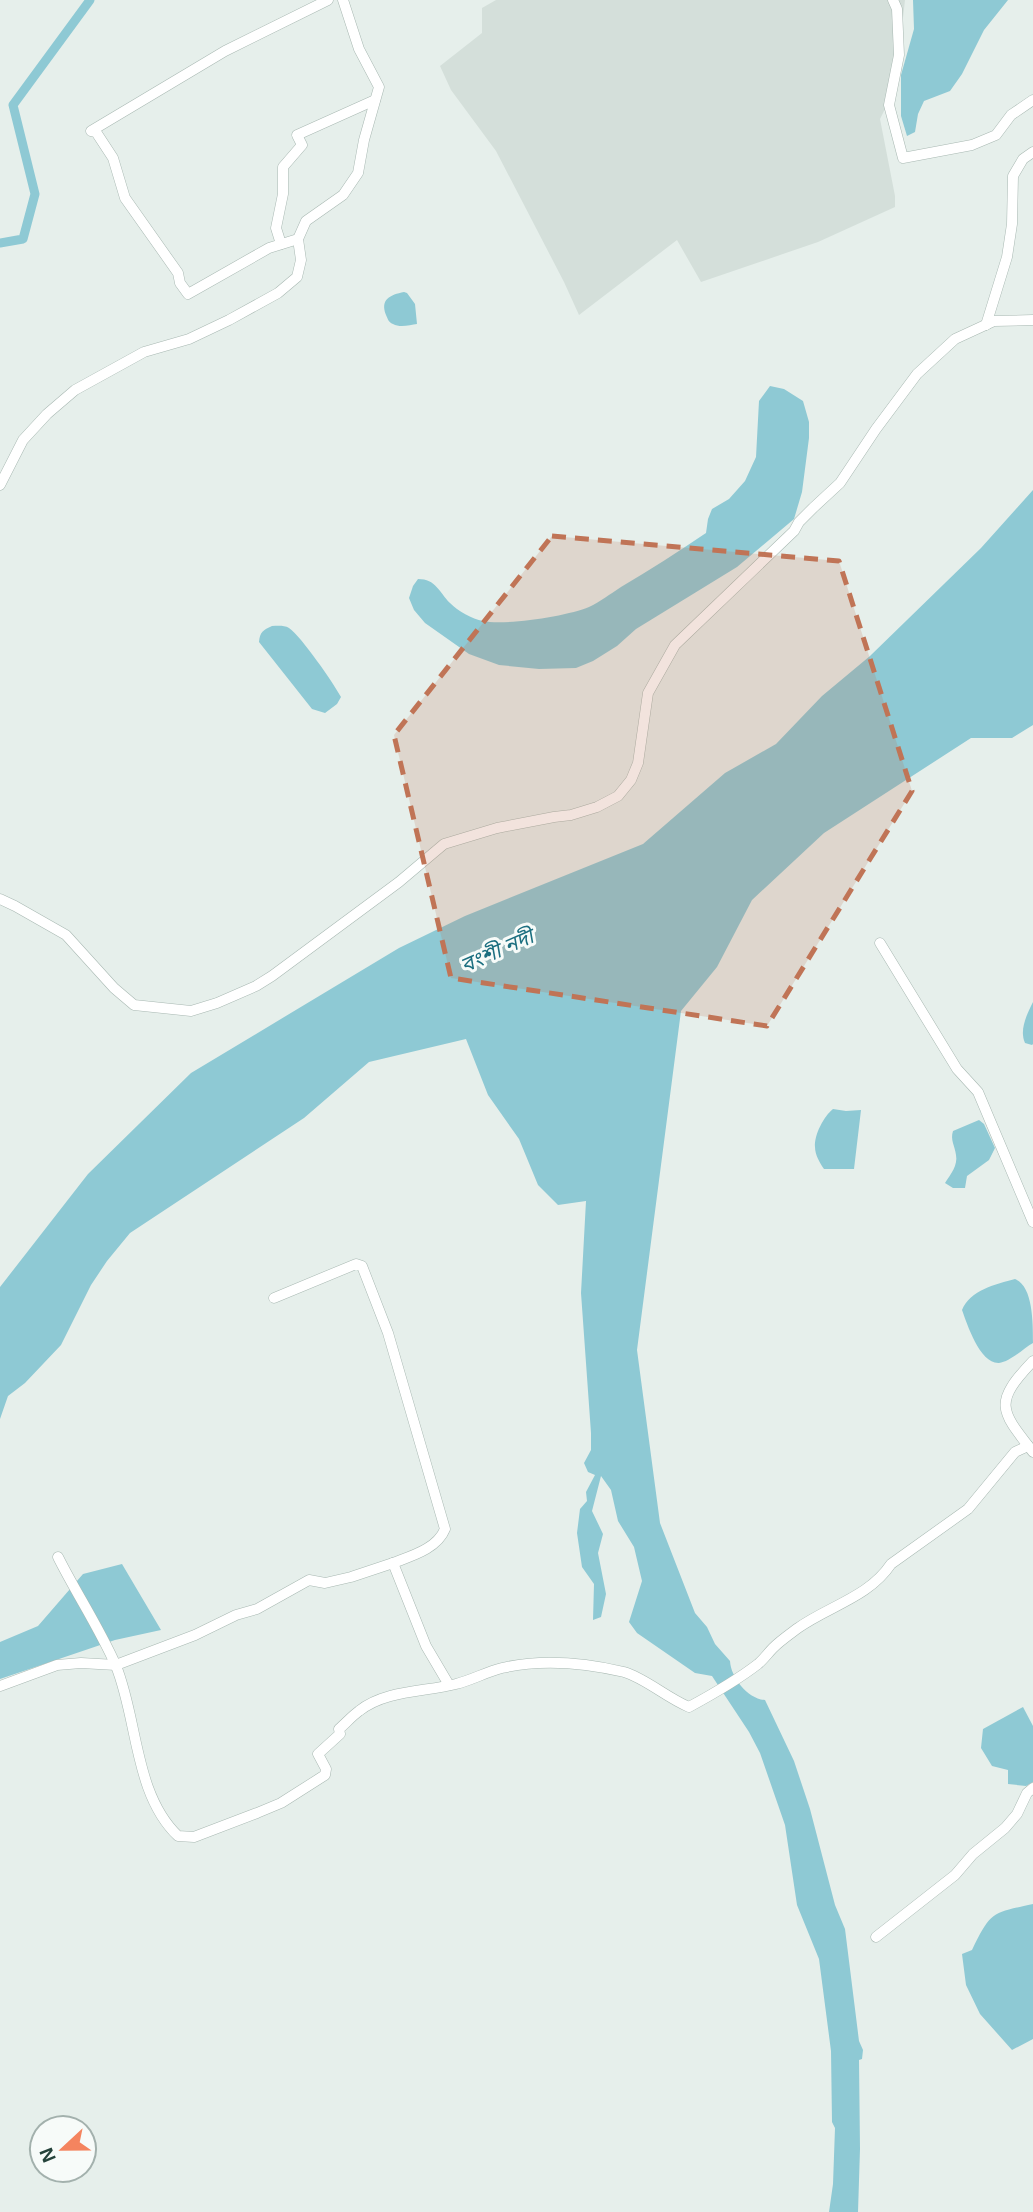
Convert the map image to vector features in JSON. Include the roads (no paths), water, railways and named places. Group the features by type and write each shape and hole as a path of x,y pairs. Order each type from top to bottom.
{"street":[{"path":"298,239 269,248 188,294 180,283 178,273 125,198 113,158 96,132 91,131 225,51 328,0"},
{"path":"0,485 23,440 47,414 75,390 144,352 189,339 278,293 297,277 301,260 298,239 306,221 344,195 358,173 379,87 359,50 343,0"},
{"path":"892,0 897,9 900,55 889,104 903,159 972,145 996,135 1011,115 1033,100"},
{"path":"281,244 276,228 283,194 284,167 302,145 297,135 375,100"},
{"path":"986,325 1007,257 1012,224 1013,176 1023,159 1033,152"},
{"path":"0,899 66,935 114,988 135,1006 191,1011 217,1003 272,976 399,882 444,844 497,828 571,815 606,803 618,796 632,780 638,763 648,693 675,645 840,483 917,374 955,339 994,321 1033,320"},
{"path":"880,943 957,1069 978,1092 1033,1222"},
{"path":"0,1686 57,1665 116,1665 195,1635 236,1615 257,1609 309,1580 325,1583 393,1563 431,1546 441,1538 445,1529 388,1333 362,1266 356,1264 274,1298"},
{"path":"58,1557 116,1665 129,1704 134,1739 154,1802 161,1816 178,1836 194,1837 281,1803 325,1775 326,1769 318,1754 340,1734 339,1729 360,1710 377,1701 449,1685 527,1663 591,1665 628,1673 672,1700 690,1707 721,1690 802,1626 864,1591 885,1574 891,1564 968,1509 1014,1452 1030,1449 1004,1413 1005,1396 1033,1361"},
{"path":"393,1563 426,1646 449,1685"},
{"path":"876,1937 956,1875 973,1854 1005,1828 1033,1788"}],"water":[{"path":"913,0 1008,0 984,30 962,74 950,91 924,101 918,114 915,132 907,136 901,116 901,75 914,29"},
{"path":"404,292 415,304 417,324 396,325 389,321 386,315 385,301"},
{"path":"770,386 784,389 803,401 809,422 802,492 794,519 737,567 636,629 617,646 576,668 539,669 499,665 469,654 425,623 414,610 409,598 418,579 429,581 457,609 479,620 520,621 552,617 589,607 664,561 706,533 712,509 729,499 745,481 756,457 759,401"},
{"name":"বংশী নদী","path":"1033,490 1033,725 1012,738 971,738 824,833 752,900 717,967 681,1011 637,1350 660,1523 695,1613 707,1627 715,1644 730,1661 731,1668 742,1686 752,1696 765,1700 794,1761 810,1809 835,1905 845,1929 859,2041 863,2050 862,2059 859,2060 858,2212 829,2212 835,2128 832,2122 831,2051 819,1959 797,1905 785,1825 760,1753 712,1676 695,1673 637,1633 629,1622 642,1581 634,1547 618,1521 611,1490 601,1476 592,1511 603,1534 598,1553 606,1594 601,1617 593,1620 594,1584 582,1567 577,1533 580,1509 587,1501 586,1492 595,1475 588,1472 584,1463 591,1450 581,1293 586,1201 558,1205 538,1185 519,1139 488,1095 466,1039 369,1062 304,1118 130,1233 91,1285 61,1345 25,1383 8,1396 0,1419 0,1287 88,1174 191,1073 399,948 465,916 643,844 725,773 776,744 822,696 870,656 981,548"},
{"path":"272,626 287,627 301,640 341,697 337,704 325,713 312,709 259,642 262,632"},
{"path":"1033,1002 1032,1045 1025,1043 1023,1033"},
{"path":"833,1109 861,1110 854,1169 824,1169 817,1156 815,1142 818,1132"},
{"path":"979,1120 984,1124 995,1148 989,1160 967,1176 965,1188 953,1188 945,1183 956,1162 953,1131"},
{"path":"1015,1279 1021,1283 1029,1297 1033,1343 1008,1360 992,1362 975,1342 962,1310 977,1293"},
{"path":"122,1564 161,1630 115,1640 0,1679 0,1642 38,1626 83,1574"},
{"path":"1023,1707 1033,1726 1033,1782 1026,1786 1008,1784 1008,1770 992,1766 981,1748 983,1729"},
{"path":"1033,1904 1033,2039 1012,2050 980,2014 966,1985 962,1954 972,1950 994,1916"}],"waterway":[{"path":"0,243 23,239 35,194 13,105 90,0"}]}
